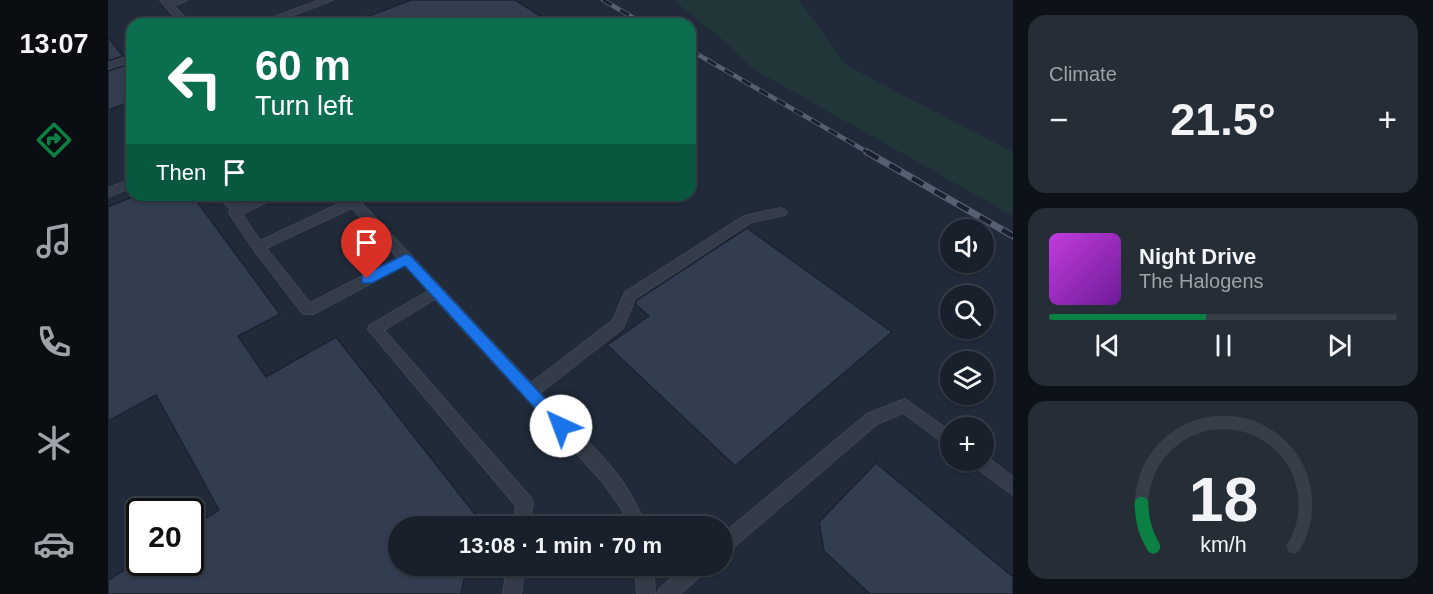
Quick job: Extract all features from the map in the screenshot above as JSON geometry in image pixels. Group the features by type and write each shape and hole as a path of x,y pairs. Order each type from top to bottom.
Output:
{"lane":[{"path":"166,2 183,0"},
{"path":"277,18 329,0"},
{"path":"166,2 181,18"},
{"path":"108,66 126,60"},
{"path":"108,193 126,186"},
{"path":"229,201 239,209"},
{"path":"257,201 235,213 258,247 308,310 406,259"},
{"path":"258,247 346,201"},
{"path":"352,201 607,475 627,503 633,516"},
{"path":"530,392 618,324 630,296 748,219 781,212"},
{"path":"436,292 375,329 525,504 523,516"},
{"path":"733,536 872,418 905,406 940,433"},
{"path":"992,471 1013,487"},
{"path":"512,594 515,576"},
{"path":"645,576 646,594"},
{"path":"666,594 687,576"}],"green space":[{"path":"673,0 799,0 847,66 1013,152 1013,216 753,69 728,44"}],"building":[{"path":"411,0 515,0 544,18 364,18"},
{"path":"108,37 123,56 108,61"},
{"path":"126,65 126,103 108,110 108,71"},
{"path":"126,200 196,201 280,314 238,336 266,377 336,337 476,516 388,516 388,576 465,576 461,594 108,594 108,581 126,569 126,576 204,576 204,519 219,510 156,395 108,421 108,207"},
{"path":"747,228 892,332 735,466 607,345 649,316 635,304 637,300"},
{"path":"876,463 1013,577 1013,594 870,594 824,551 819,522"}],"railway":[{"path":"603,0 634,18"},
{"path":"696,53 869,153"},
{"path":"867,152 1013,236"}],"route":[{"path":"367,279 406,259 561,426"}]}
